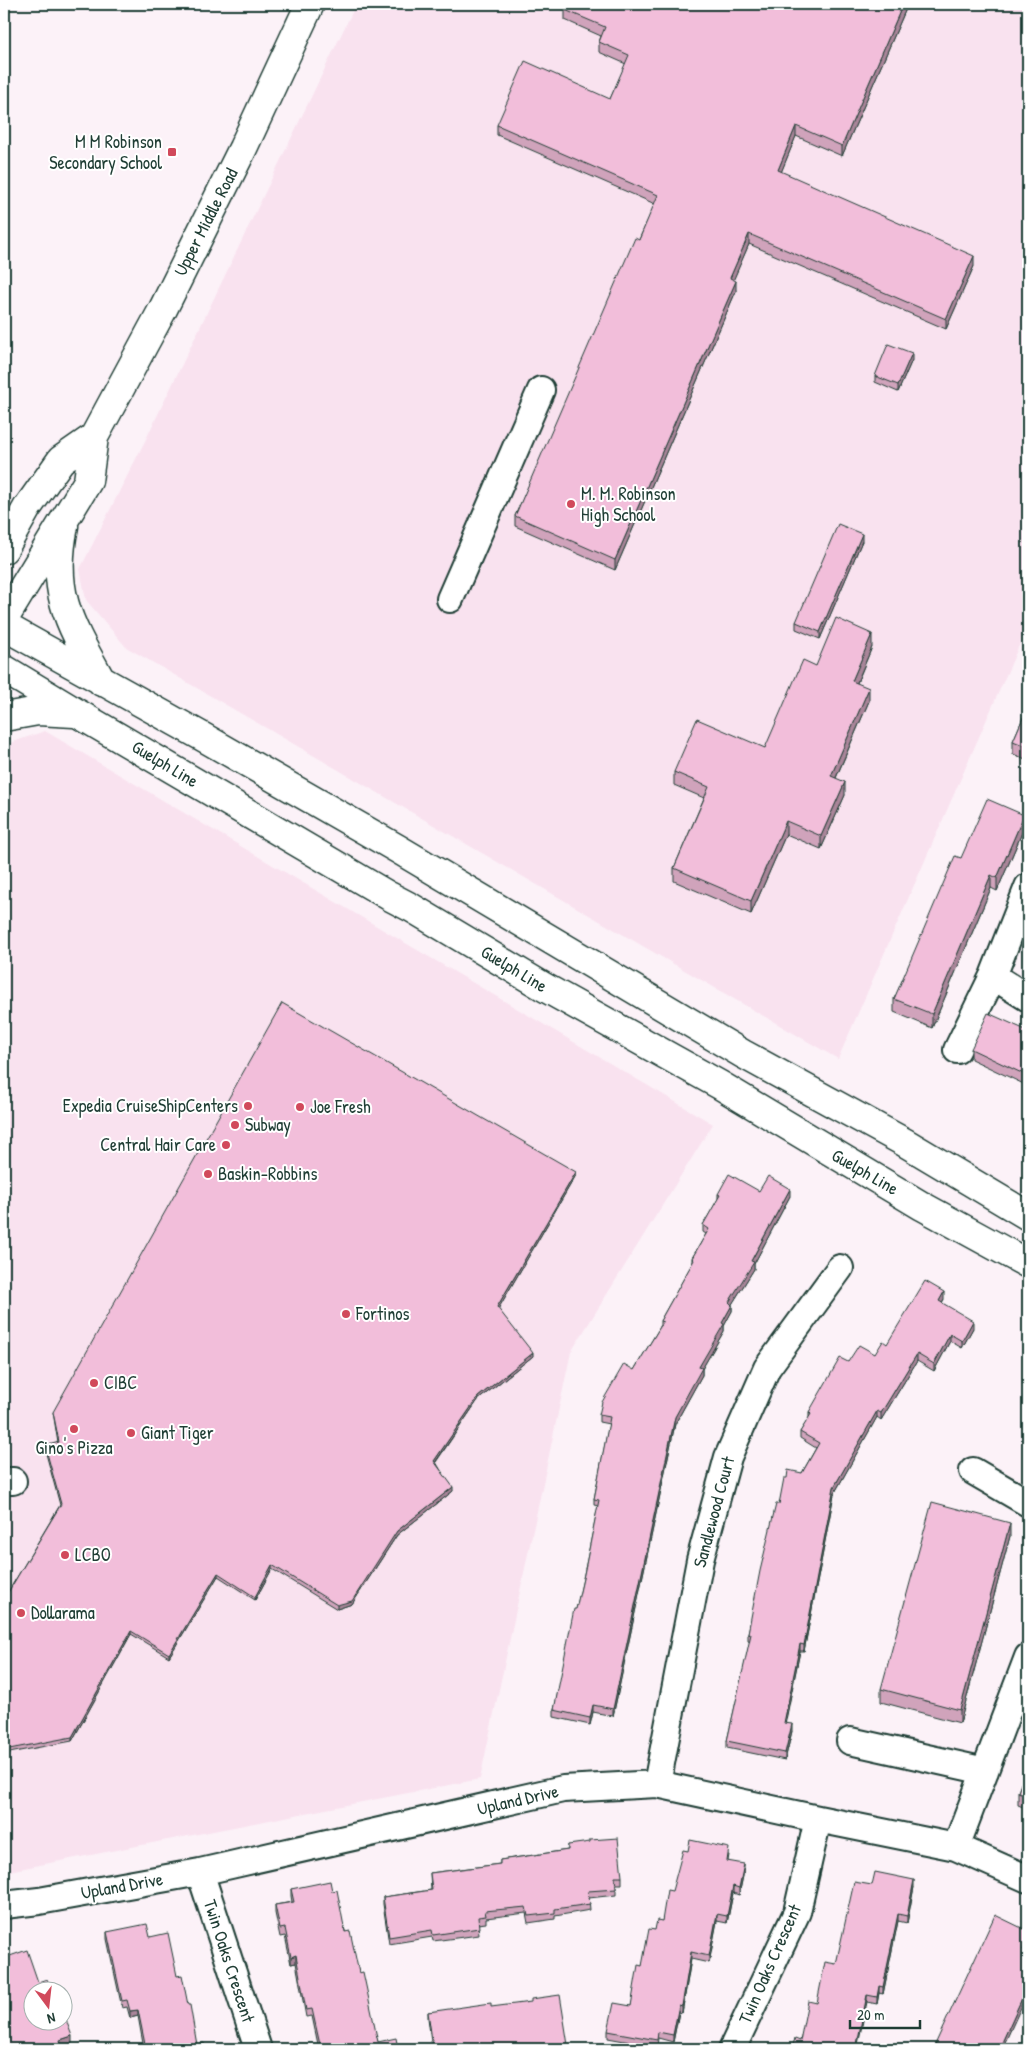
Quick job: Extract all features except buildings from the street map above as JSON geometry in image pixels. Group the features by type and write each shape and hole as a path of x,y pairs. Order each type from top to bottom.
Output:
{"main road":[{"name":"Upper Middle Road","path":"4,618 88,481 94,437 163,309 234,166 310,4"},
{"name":"Upper Middle Road","path":"4,549 27,508 61,460 94,437"},
{"path":"4,527 27,508"},
{"path":"65,519 61,541 60,579 63,602 73,629 102,682"},
{"path":"4,626 204,737 398,849 718,1039 904,1142 1028,1216"},
{"name":"Guelph Line","path":"4,668 77,714 412,908 544,987 720,1085 922,1206 1028,1264"},
{"path":"4,717 38,711 77,714"},
{"path":"781,1122 801,1086"}],"street":[{"path":"450,600 541,390"},
{"path":"957,1050 992,976 1028,886"},
{"path":"992,976 1028,998"},
{"name":"Sandlewood Court","path":"657,1784 700,1560 728,1457 768,1368 840,1268"},
{"path":"974,1471 1028,1502"},
{"path":"956,1847 1028,1657"},
{"path":"850,1741 985,1770"},
{"name":"Upland Drive","path":"4,1905 40,1901 200,1872 563,1789 657,1784 956,1847 1028,1879"},
{"name":"Twin Oaks Crescent","path":"732,2049 797,1912 818,1819"},
{"name":"Twin Oaks Crescent","path":"200,1872 258,2049"}],"shaded area":[{"name":"M. M. Robinson High School","path":"356,4 1028,4 1028,625 838,1059 126,647 86,600 80,569 146,439"},
{"path":"45,731 713,1124 571,1352 480,1779 4,1872 4,745"}],"place":[{"name":"M M Robinson Secondary School","path":"172,152"},
{"name":"M. M. Robinson High School","path":"571,504"},
{"name":"Expedia CruiseShipCenters","path":"248,1106"},
{"name":"Joe Fresh","path":"300,1107"},
{"name":"Subway","path":"235,1125"},
{"name":"Central Hair Care","path":"226,1145"},
{"name":"Baskin-Robbins","path":"208,1174"},
{"name":"Fortinos","path":"346,1314"},
{"name":"CIBC","path":"94,1383"},
{"name":"Gino's Pizza","path":"74,1429"},
{"name":"Giant Tiger","path":"131,1433"},
{"name":"LCBO","path":"65,1555"},
{"name":"Dollarama","path":"21,1613"}]}
